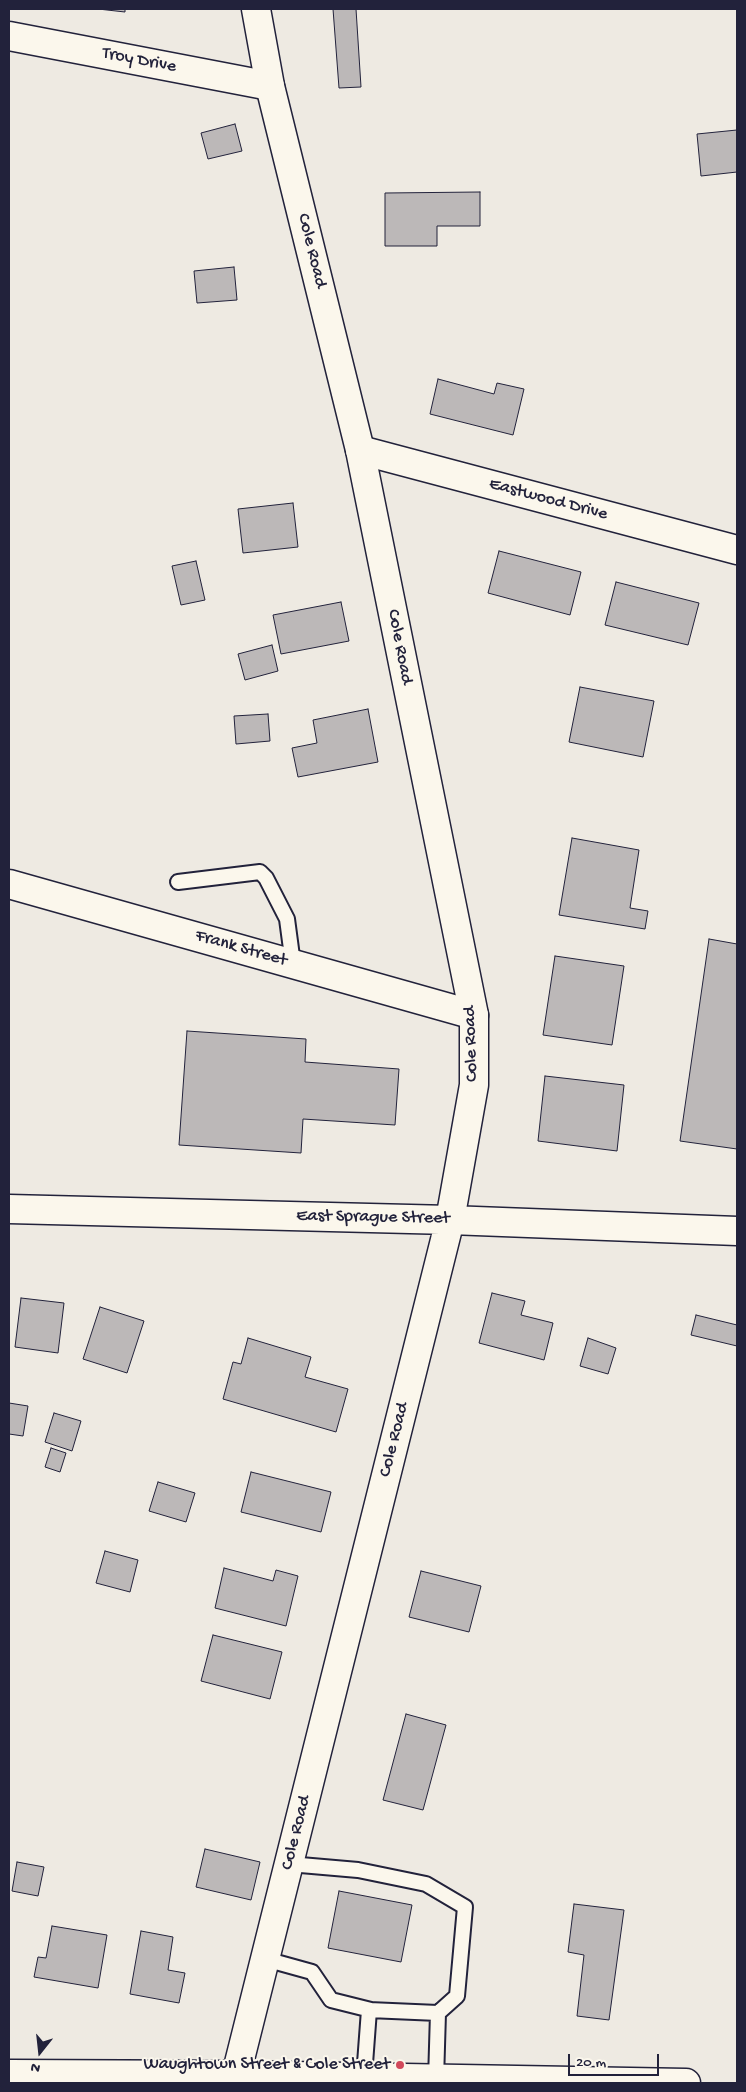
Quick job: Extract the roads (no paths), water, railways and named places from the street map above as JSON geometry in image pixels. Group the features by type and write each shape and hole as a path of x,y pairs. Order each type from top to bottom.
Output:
{"street":[{"name":"Cole Road","path":"236,2079 450,1220 474,1085 474,1015 360,450 270,86 256,9"},
{"name":"Troy Drive","path":"9,36 270,86"},
{"name":"Eastwood Drive","path":"360,450 737,550"},
{"name":"Frank Street","path":"9,884 474,1015"},
{"name":"East Sprague Street","path":"9,1209 450,1220 737,1231"},
{"path":"25,2077 236,2079 364,2077 436,2080 686,2083"}],"lane":[{"path":"178,882 260,872 266,878 287,919 292,964"},
{"path":"265,1959 312,1972 331,2000 371,2010 438,2013 458,1996 465,1907 426,1884 358,1870 289,1864"},
{"path":"364,2077 369,2010 371,2010"},
{"path":"436,2080 438,2013"}],"place":[{"name":"Waughtown Street & Cole Street","path":"400,2065"}]}
